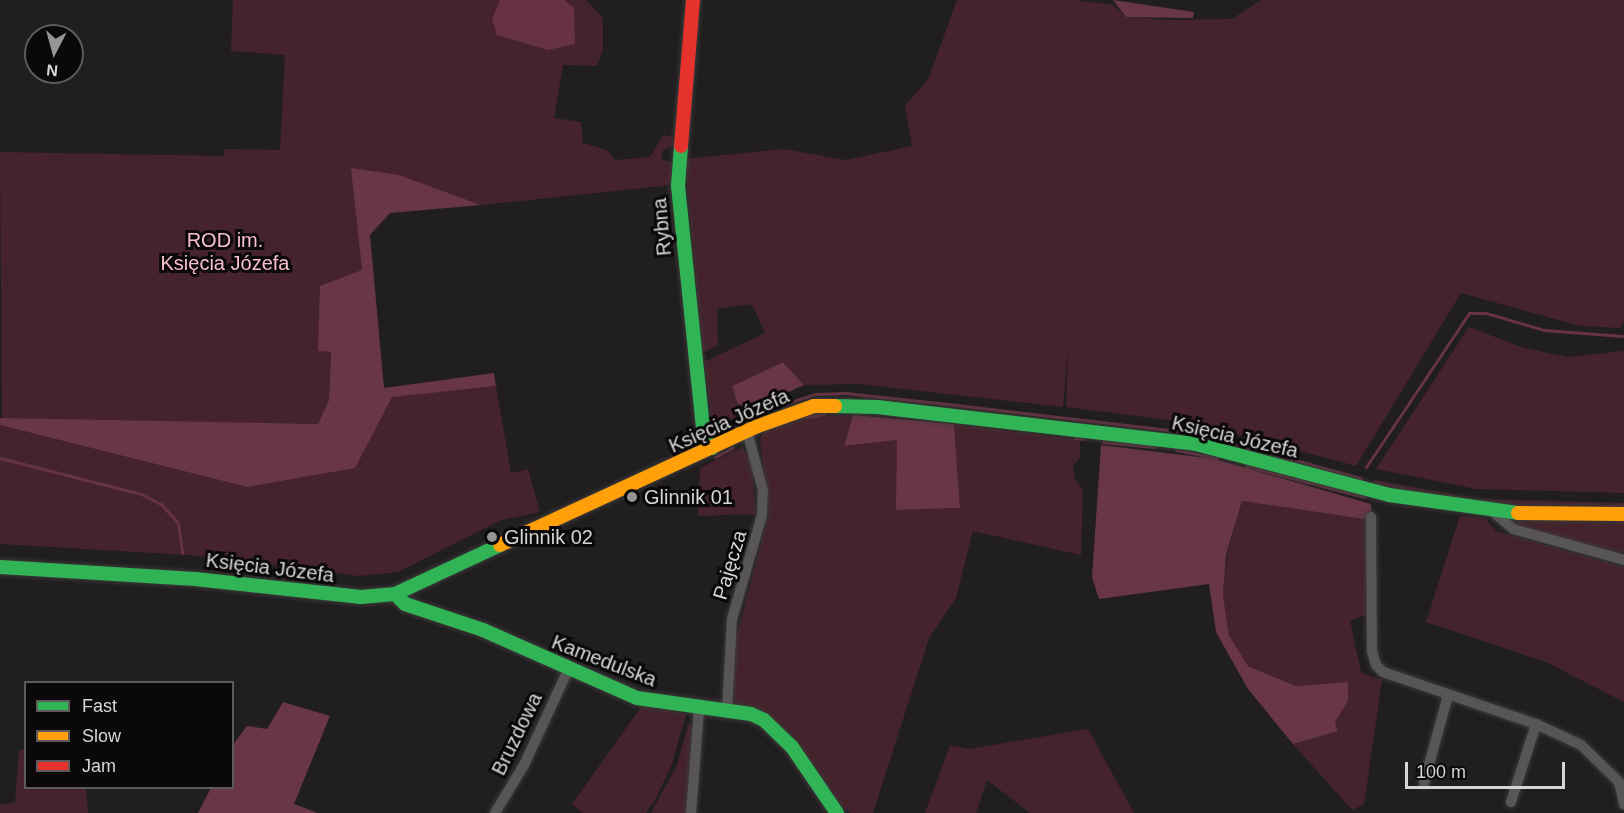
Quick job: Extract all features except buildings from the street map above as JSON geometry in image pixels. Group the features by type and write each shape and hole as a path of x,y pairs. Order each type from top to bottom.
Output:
{"main road":[{"name":"Rybna","path":"693,0 678,186 702,417 712,448"},
{"name":"Księcia Józefa","path":"0,567 195,579 361,597 395,594 747,431 814,406 889,408 1196,444 1389,495 1493,512 1622,515"},
{"name":"Kamedulska","path":"395,594 405,604 483,630 568,670 637,698 699,710 742,713 764,720 777,732 837,813"}],"street":[{"name":"Pajęcza","path":"727,711 732,619 759,538 762,514 763,491 747,431"},
{"name":"Księcia Józefa","path":"1493,512 1513,529 1624,560"},
{"path":"1371,517 1372,651 1376,665 1448,695 1536,724 1581,745 1622,782 1624,804"},
{"name":"Bruzdowa","path":"495,813 524,765 568,670"},
{"path":"1424,783 1448,695"},
{"path":"691,813 699,710"},
{"path":"1511,802 1536,724"}],"green space":[{"name":"ROD im. Księcia Józefa","path":"233,0 586,0 603,18 603,49 597,66 563,65 554,118 581,122 583,143 607,150 615,160 650,157 663,135 674,137 673,146 663,150 661,159 673,163 672,185 481,205 352,168 362,270 318,351 331,352 329,400 318,424 2,419 0,152 224,156 225,149 280,150 285,55 231,51"},
{"path":"957,0 1076,0 1113,5 1126,17 1167,20 1232,19 1261,0 1624,0 1624,321 1620,328 1580,326 1461,293 1356,466 1200,424 1066,407 1068,347 1063,407 859,384 804,385 783,362 732,386 741,414 713,428 704,362 765,333 752,304 717,309 718,345 702,353 685,159 783,149 846,160 912,146 905,105 928,80"},
{"path":"1469,327 1521,347 1567,357 1624,351 1624,493 1476,489 1376,469"},
{"path":"496,386 511,473 528,469 540,512 501,520 398,572 359,576 188,555 0,544 0,425 247,487 385,405 392,396"},
{"path":"853,415 844,446 897,440 897,510 960,508 954,424 1080,440 1080,457 1073,466 1075,479 1083,490 1081,555 973,531 956,598 929,638 873,813 850,813 829,794 788,739 735,705 730,662 769,513 760,439 764,430 800,417"},
{"path":"742,447 751,461 756,514 698,516 700,468"},
{"path":"1375,480 1476,499 1624,503 1624,508 1475,504 1371,484"},
{"path":"1242,501 1371,519 1368,614 1350,621 1361,673 1382,680 1364,804 1352,810 1293,744 1338,731 1335,722 1348,701 1348,682 1296,686 1248,666 1229,635 1223,595 1227,555"},
{"path":"1460,516 1485,518 1496,531 1624,567 1624,702 1548,663 1426,622"},
{"path":"1516,521 1624,522 1624,555 1516,525"},
{"path":"644,703 686,714 672,764 656,798 646,813 583,813 572,804"},
{"path":"688,725 692,725 687,813 651,813 677,765"},
{"path":"1088,729 1134,813 1030,813 987,780 976,813 925,813 950,745 970,749"},
{"path":"19,750 24,750 24,789 86,789 88,813 0,813 0,804 15,803"}],"shaded area":[{"path":"500,0 564,0 574,8 575,44 548,50 497,35 492,19"},
{"path":"1113,0 1194,12 1193,18 1126,17"},
{"path":"351,168 399,175 481,205 390,213 370,235 384,388 494,373 496,386 392,397 355,468 247,487 0,425 0,418 318,424 329,400 331,352 318,351 320,286 362,270"},
{"path":"783,362 804,385 741,414 732,386"},
{"path":"853,415 954,424 960,508 896,510 897,440 844,446"},
{"path":"1101,445 1215,459 1371,504 1372,520 1242,501 1226,555 1223,595 1229,635 1248,666 1296,686 1348,682 1348,701 1335,722 1338,731 1293,744 1248,689 1216,632 1209,584 1099,599 1092,577"},
{"path":"283,702 330,716 294,804 318,813 198,813 210,789 234,789 234,744 247,726 267,729"}],"waterway":[{"path":"1366,467 1469,313 1486,313 1544,330 1623,336"},
{"path":"768,409 815,394 845,393 956,405 1196,433 1361,478"},
{"path":"807,417 824,414"},
{"path":"1075,438 1083,439"},
{"path":"1103,442 1154,447"},
{"path":"715,457 733,448"},
{"path":"1176,450 1217,458"},
{"path":"0,458 141,494 161,504 178,523 182,553"},
{"path":"1246,466 1364,497"}],"traffic: fast":[{"path":"681,146 678,186 703,428 712,448"},
{"path":"835,406 877,407 1196,444 1389,495 1518,513"},
{"path":"0,567 195,579 361,597 395,594 500,545"},
{"path":"395,594 405,604 483,630 637,698 751,714 764,720 792,747 837,813"}],"traffic: slow":[{"path":"500,545 758,426 814,406 835,406"},
{"path":"1518,513 1624,514"}],"traffic: jam":[{"path":"681,146 693,0"}],"place":[{"name":"Glinnik 01","path":"632,497"},
{"name":"Glinnik 02","path":"492,537"}]}
